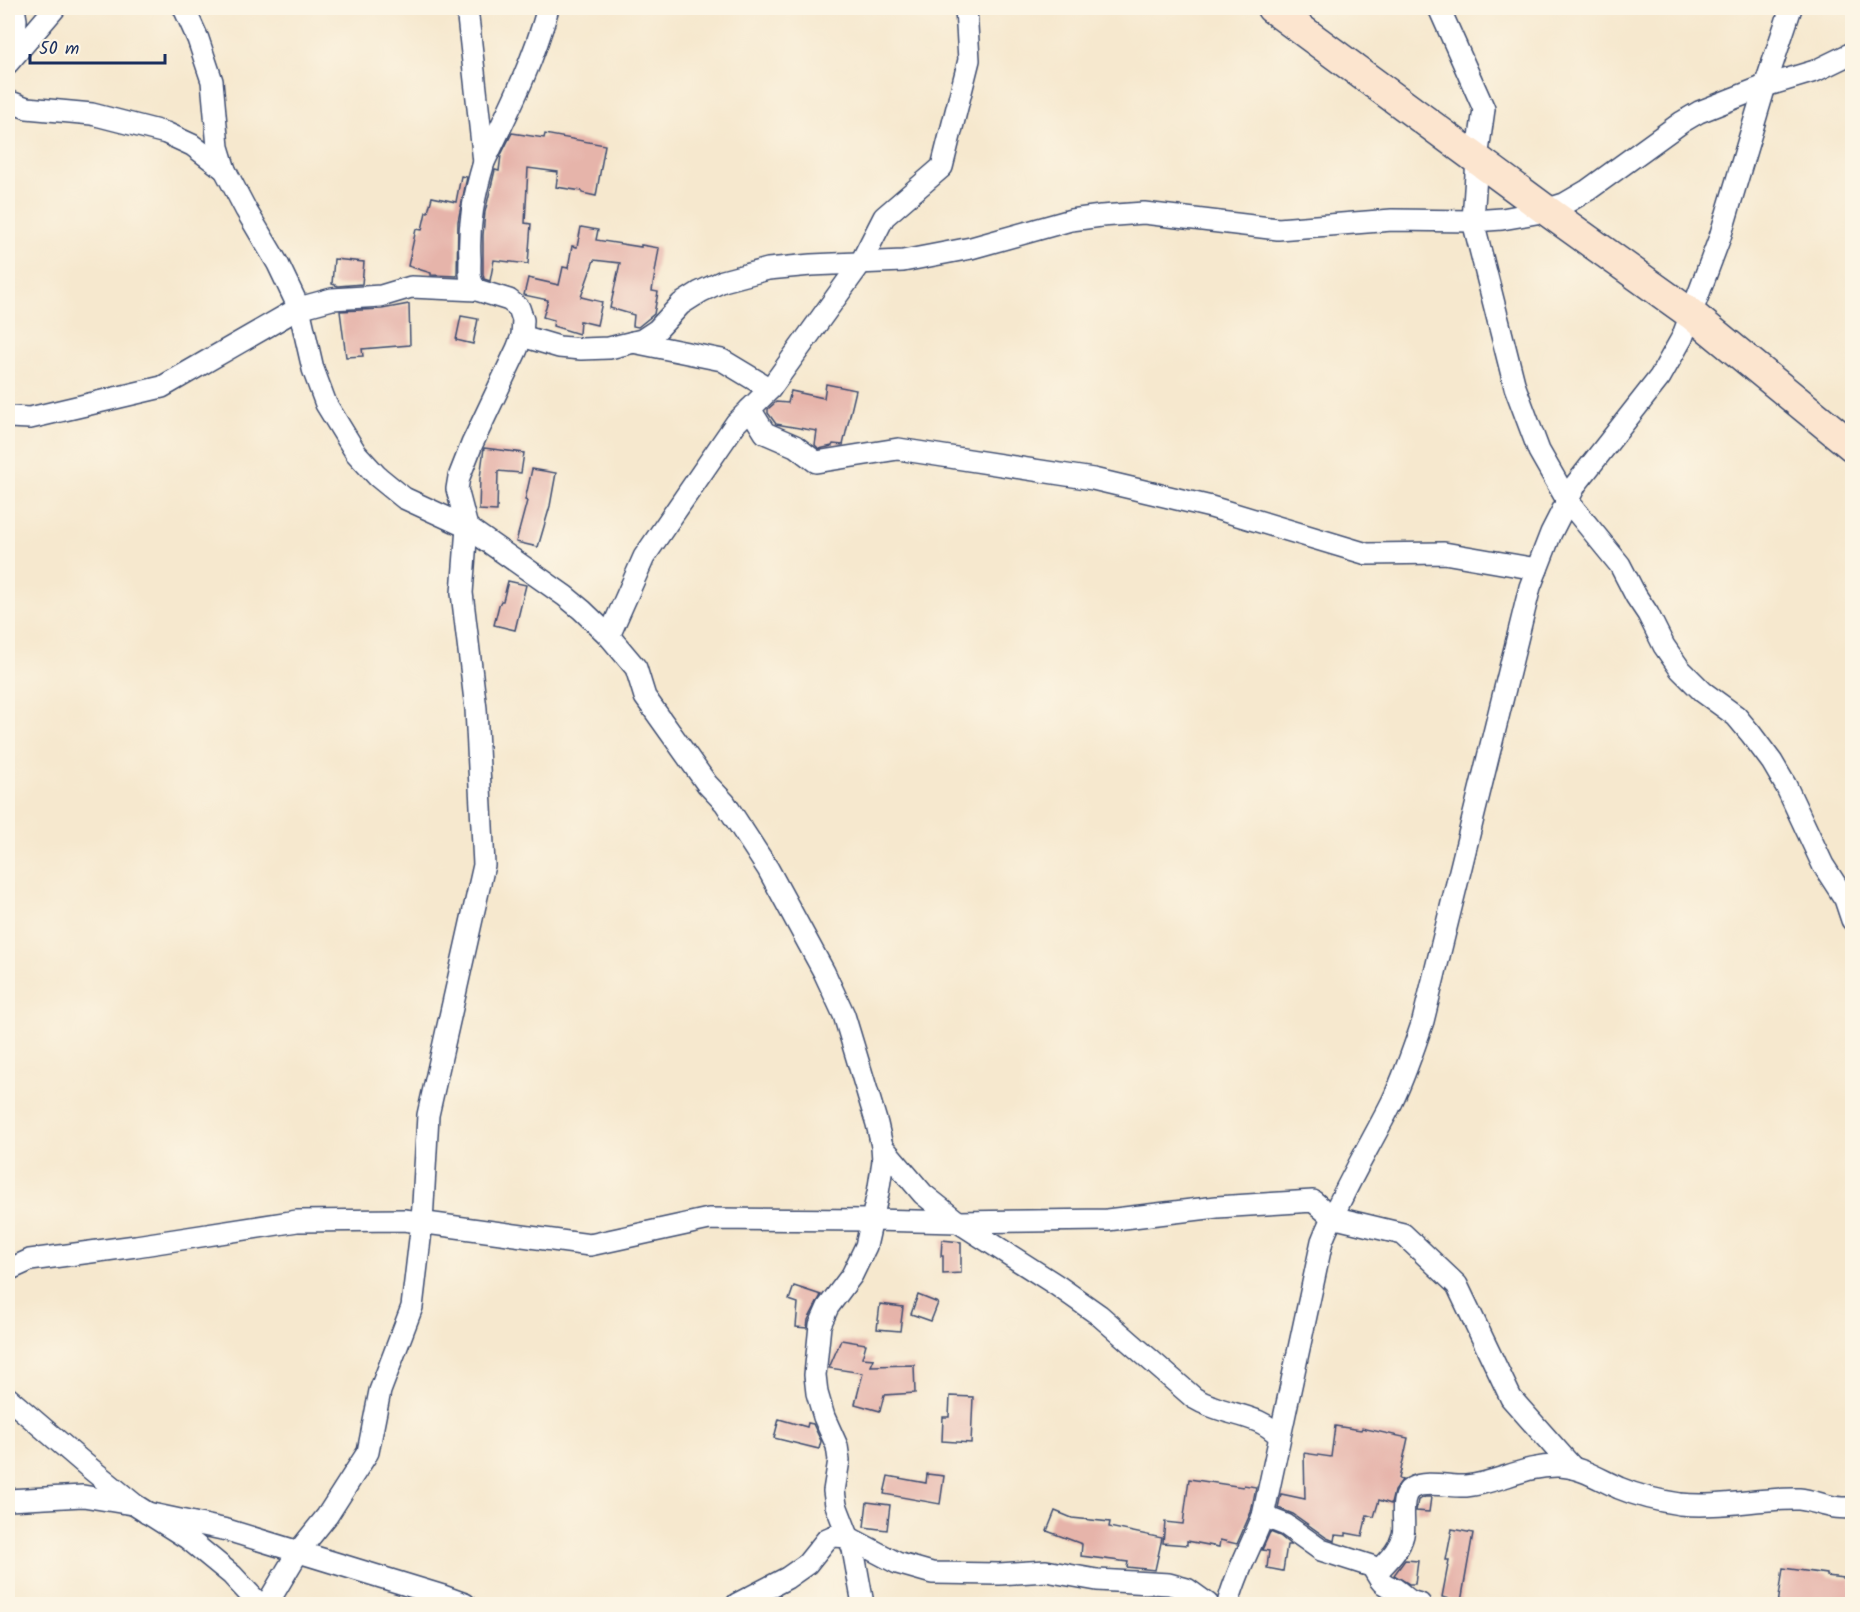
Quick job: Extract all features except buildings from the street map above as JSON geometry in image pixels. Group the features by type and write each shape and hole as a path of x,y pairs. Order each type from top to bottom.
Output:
{"main road":[{"path":"1272,8 1691,314 1852,446"}],"street":[{"path":"10,60 16,20 15,8"},
{"path":"10,60 55,8"},
{"path":"184,8 198,39 212,81 218,147 225,170 278,264 299,308 313,369 326,404 356,453 377,476 404,498 467,527 565,596 609,636 636,668 645,697 706,784 725,803 768,869 824,972 849,1026 882,1146 883,1161 866,1246 852,1275 828,1307 820,1325 815,1375 824,1417 837,1446 839,1460 834,1491 836,1505 853,1549 863,1605"},
{"path":"467,8 484,162"},
{"path":"477,290 470,280 469,223 484,162 525,76 549,8"},
{"path":"609,636 644,557 736,423 770,389 860,264 884,217 942,167 969,60 966,8"},
{"path":"1438,8 1484,109 1476,159 1473,220 1515,387 1539,451 1568,500 1620,565 1664,645 1680,669 1703,692 1736,716 1772,762 1786,786 1823,865 1845,899 1852,920"},
{"path":"1228,1605 1232,1589 1254,1542 1263,1516 1322,1241 1410,1062 1423,1020 1461,873 1525,605 1551,533 1568,500 1586,471 1660,376 1678,346 1720,237 1791,8"},
{"path":"522,336 559,347 581,350 609,348 642,339 657,330 681,304 723,281 768,269 903,261 971,248 1071,220 1101,216 1144,213 1278,229 1392,220 1502,219 1546,210 1564,204 1587,190 1690,117 1765,86 1815,71 1852,52"},
{"path":"8,101 27,108 92,114 166,133 192,145 225,170"},
{"path":"8,417 30,417 162,387 299,308 332,299 381,296 411,287 477,290 509,300 519,308 523,320 522,336 472,444 459,477 457,489 467,527 462,594 476,709 484,865 428,1115 422,1222 412,1307 380,1391 368,1452 327,1516 298,1552 267,1605"},
{"path":"633,342 722,360 770,389"},
{"path":"750,409 765,433 795,446 816,462 898,448 1094,479 1211,507 1367,554 1444,554 1538,569"},
{"path":"882,1146 923,1194 958,1222 1099,1315 1194,1398 1210,1406 1263,1422 1279,1436"},
{"path":"8,1270 30,1260 297,1221 404,1220 590,1245 709,1219 958,1222 1107,1220 1217,1207 1313,1201 1332,1217 1403,1234 1457,1285 1511,1398 1573,1468"},
{"path":"8,1398 86,1466 141,1509 188,1539 232,1575 258,1605"},
{"path":"1377,1572 1400,1544 1403,1534 1404,1499 1406,1492 1411,1488 1432,1485 1466,1486 1489,1482 1526,1469 1573,1468 1643,1496 1677,1503 1703,1506 1801,1499 1834,1507 1852,1508"},
{"path":"8,1500 49,1496 83,1496 141,1509 227,1530 443,1596 465,1605"},
{"path":"1263,1516 1286,1525 1321,1550 1371,1566 1384,1584 1393,1588 1405,1599 1420,1605"},
{"path":"736,1605 787,1578 807,1564 827,1539 834,1536 848,1537 897,1563 932,1573 999,1574 1046,1570 1097,1580 1168,1584 1187,1589 1208,1605"}]}
